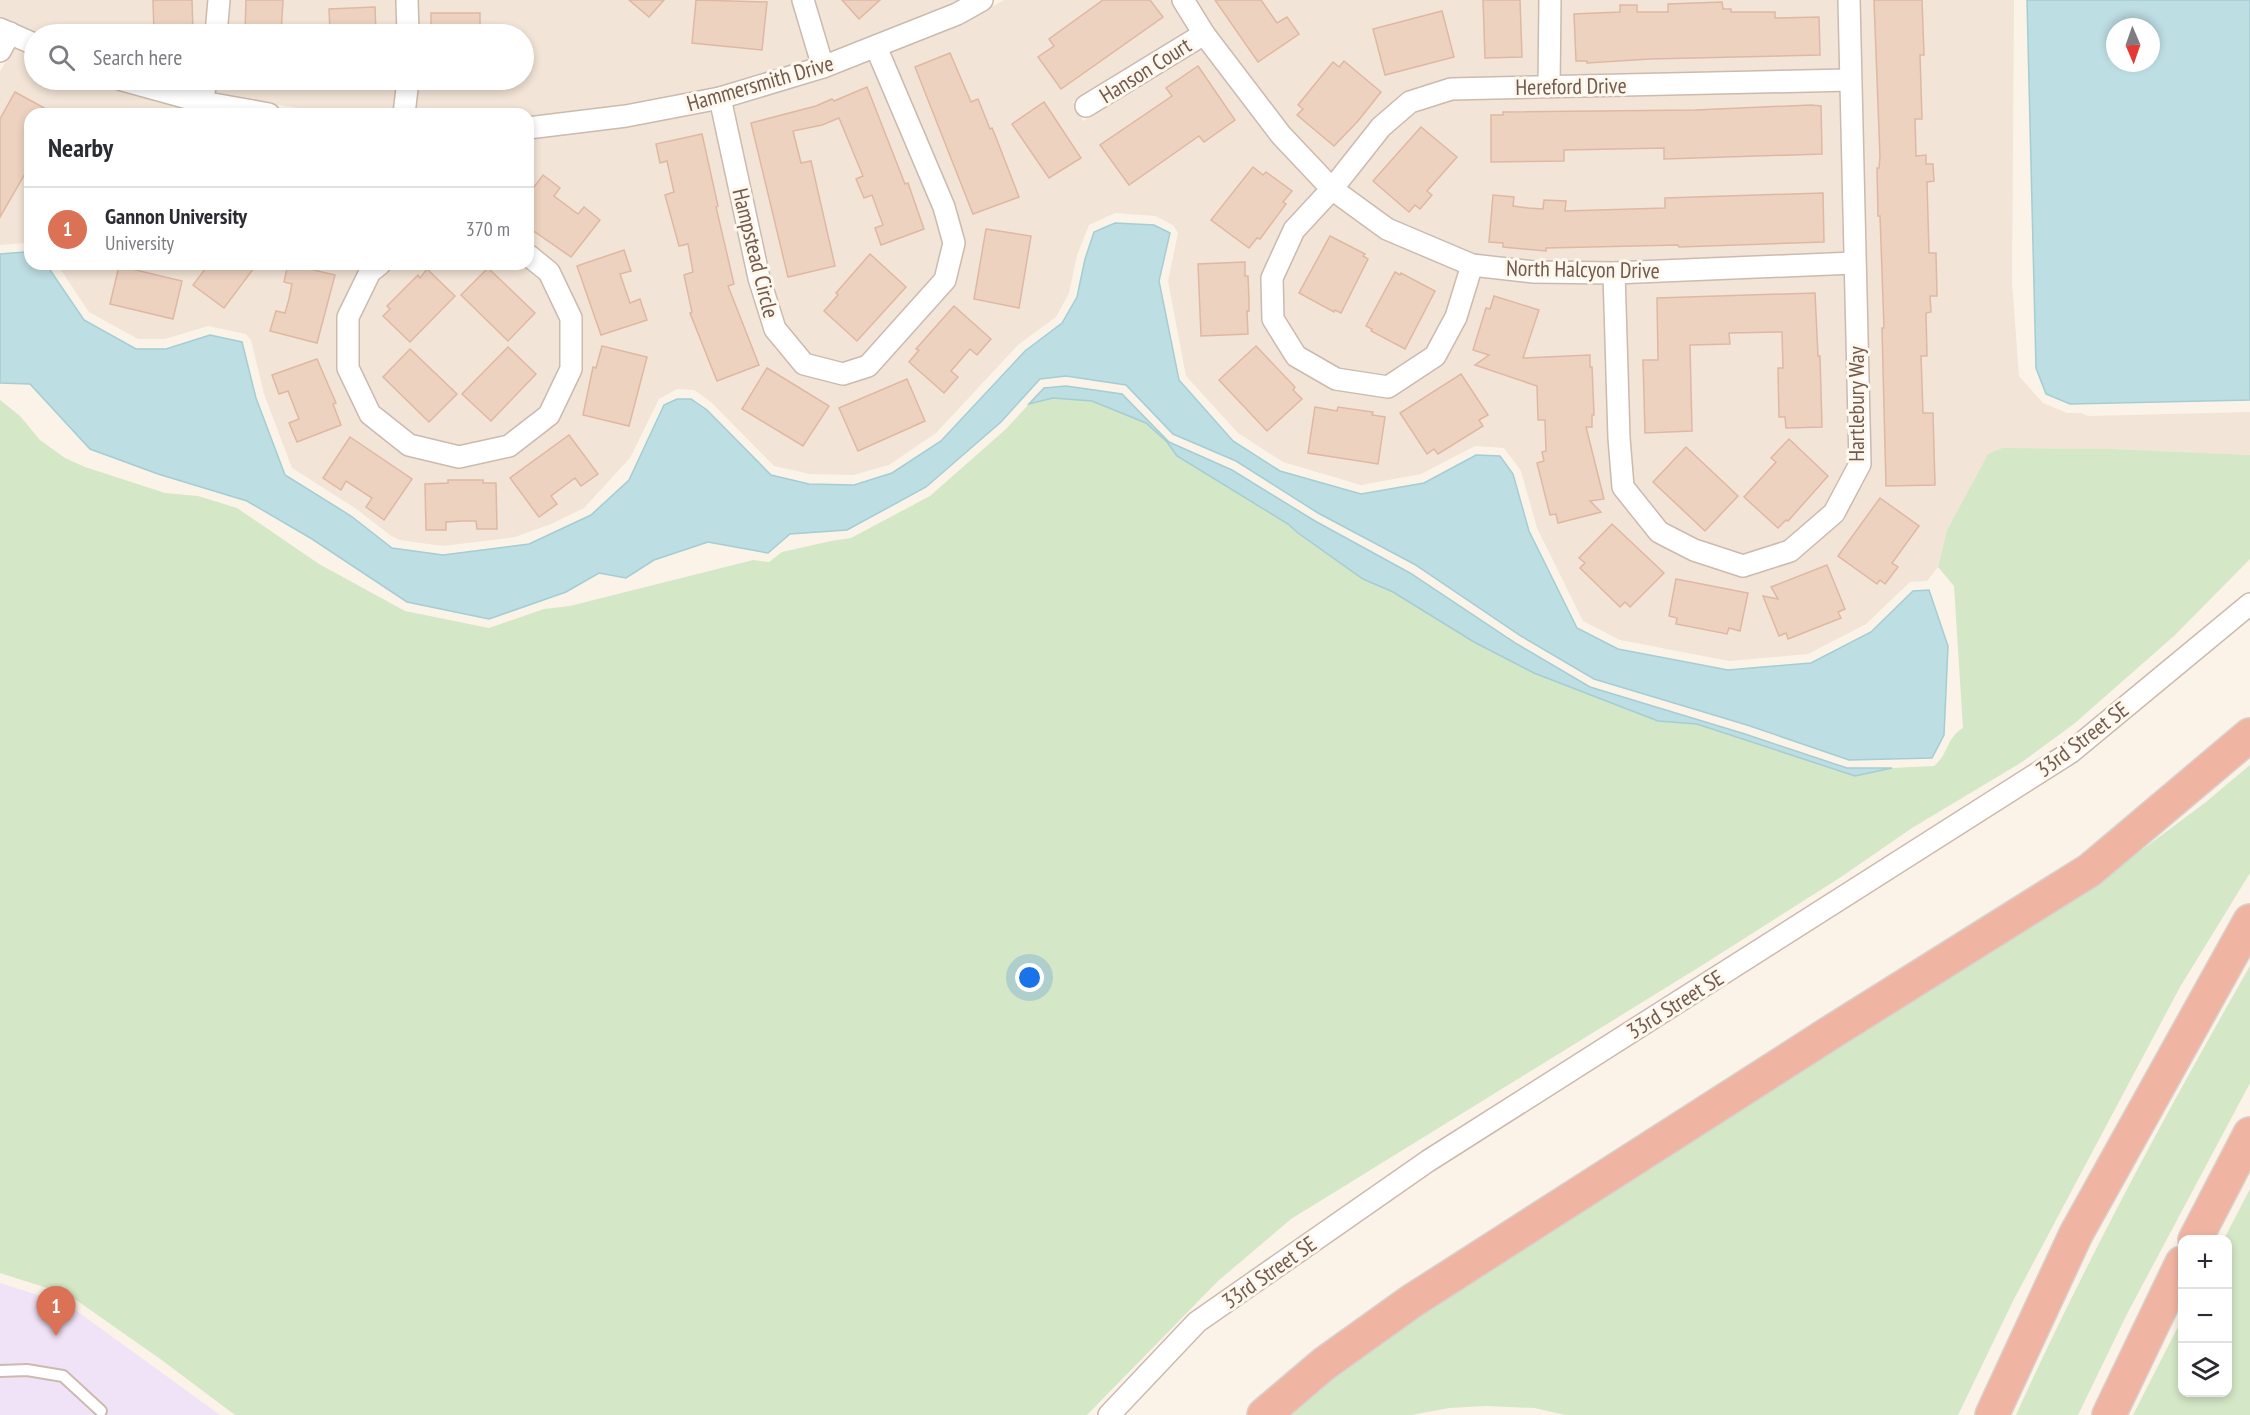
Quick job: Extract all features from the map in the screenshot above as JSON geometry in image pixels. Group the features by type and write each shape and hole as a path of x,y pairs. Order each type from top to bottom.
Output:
{"highway":[{"path":"1264,1415 1324,1364 1413,1300 1830,1033 2090,870 2250,735"},
{"path":"1992,1415 2076,1234 2250,921"},
{"path":"2197,1235 2250,1134"},
{"path":"2109,1415 2178,1271"}],"street":[{"path":"217,24 219,0"},
{"path":"407,0 408,24"},
{"path":"804,0 823,67"},
{"name":"Hammersmith Drive","path":"534,127 626,116 720,98 823,67 957,14 982,0"},
{"path":"1183,0 1204,34 1281,135 1332,189"},
{"path":"1549,86 1550,0"},
{"name":"Hartlebury Way","path":"1614,273 1618,438 1623,487 1659,532 1694,550 1743,566 1790,551 1834,513 1860,464 1849,0"},
{"name":"Hanson Court","path":"1086,106 1204,34"},
{"path":"3,38 24,42"},
{"name":"Hampstead Circle","path":"720,98 759,279 776,329 804,364 843,374 868,366 945,280 954,243 944,207 876,47"},
{"name":"Hereford Drive","path":"1472,265 1456,317 1435,356 1388,387 1336,379 1296,356 1273,318 1272,278 1294,230 1332,189 1381,127 1410,102 1451,89 1850,80"},
{"path":"150,90 200,108 204,90"},
{"path":"405,108 407,90"},
{"name":"North Halcyon Drive","path":"1332,189 1387,229 1472,265 1534,272 1614,273 1854,262"},
{"path":"372,270 348,317 348,368 370,414 409,446 459,457 509,446 549,415 571,369 571,318 549,272 534,260"},
{"name":"33rd Street SE","path":"1109,1415 1197,1322 1428,1161 2071,752 2250,604"}],"lane":[{"path":"0,1371 27,1370 63,1376 101,1411"}],"shaded area":[{"path":"0,0 209,0 207,24 24,24 24,27 0,17"},
{"path":"229,0 398,0 398,24 227,24"},
{"path":"417,0 794,0 810,59 718,87 624,105 534,116 534,108 415,108 417,90 534,90 534,24 418,24"},
{"path":"814,0 960,0 829,53"},
{"path":"1004,0 1171,0 1190,30 1073,102 1083,121 1202,48 1318,189 1286,225 1262,278 1292,366 1334,390 1393,396 1439,366 1443,362 1479,277 1534,283 1604,284 1616,495 1655,542 1691,560 1740,577 1792,562 1840,522 1868,470 1858,0 2014,0 2012,282 2019,376 2043,403 2067,413 2081,413 2088,416 2250,412 2250,455 2113,449 2002,448 1988,454 1947,530 1938,567 1927,581 1910,582 1866,624 1808,654 1729,661 1620,640 1583,621 1537,528 1521,471 1504,448 1475,446 1421,474 1361,485 1283,462 1238,433 1186,376 1168,281 1178,233 1173,225 1155,216 1115,213 1089,225 1077,255 1069,293 1056,317 1019,344 936,433 889,465 853,475 810,474 774,466 711,402 694,390 677,389 659,399 630,458 584,508 551,524 515,537 443,546 399,540 355,508 292,468 264,394 251,340 246,334 208,326 165,339 138,339 89,312 61,270 361,270 339,312 364,423 407,456 461,468 511,457 554,424 580,374 558,267 534,247 534,138 627,127 713,110 797,371 845,385 875,374 952,288 963,246 890,53 961,24"},
{"path":"1195,0 1540,0 1540,75 1451,78 1407,91 1373,120 1332,173 1288,127 1212,28"},
{"path":"1560,0 1839,0 1840,69 1559,75"},
{"path":"14,47 24,51 24,90 121,90 185,108 24,108 24,243 0,245 0,72"},
{"path":"871,60 935,211 944,243 936,275 863,357 842,363 809,354 784,323 769,275 732,106 818,81"},
{"path":"215,90 397,90 395,108 296,108 214,93"},
{"path":"1841,91 1843,252 1613,262 1534,261 1474,254 1391,219 1347,187 1387,135 1414,112 1453,100"},
{"path":"1334,203 1384,239 1459,272 1447,312 1428,348 1386,375 1339,368 1303,347 1283,315 1281,280 1302,237"},
{"path":"389,270 530,270 542,280 562,321 561,366 541,407 505,436 459,446 413,435 377,406 357,365 358,320 378,279"},
{"path":"1844,274 1850,461 1826,506 1785,541 1743,555 1698,539 1665,523 1633,483 1628,437 1624,283"},
{"path":"0,1283 67,1304 220,1415 0,1415"}],"green space":[{"path":"1053,398 1092,401 1147,423 1167,442 1177,456 1288,524 1363,579 1393,592 1474,642 1534,673 1658,721 1697,724 1855,776 1892,768 1934,766 1953,736 1963,728 1954,586 1938,567 1947,530 1988,454 2002,448 2113,449 2250,455 2250,559 2175,635 2075,723 2022,762 1912,828 1841,877 1701,966 1291,1219 1218,1281 1087,1415 235,1415 69,1295 0,1273 0,400 20,416 40,440 65,458 85,467 165,493 198,496 237,508 319,564 405,611 489,628 544,609 570,606 753,560 769,562 782,552 851,538 930,496 1006,429 1029,404"},
{"path":"2250,765 2250,873 2180,987 2013,1301 1958,1415 1565,1415 1535,1408 1486,1406 1449,1408 1411,1415 1278,1415 1364,1345 2123,864 2206,802"},
{"path":"2250,966 2250,1083 2127,1314 2078,1415 2016,1415 2070,1301 2128,1188"},
{"path":"2250,1189 2250,1415 2133,1415 2178,1327 2178,1397 2232,1397 2232,1235 2226,1235"}],"water":[{"path":"2027,0 2250,0 2250,400 2070,404 2046,394 2036,368"},
{"path":"1115,223 1154,225 1170,233 1159,281 1179,380 1233,441 1280,471 1361,494 1424,483 1476,455 1500,456 1513,474 1529,531 1577,628 1618,649 1728,670 1811,663 1871,632 1913,591 1929,590 1948,646 1944,735 1932,758 1849,760 1747,725 1594,679 1521,636 1414,564 1318,513 1236,461 1173,434 1126,385 1066,376 1040,379 1001,422 926,487 847,530 790,534 768,553 708,542 654,560 626,578 599,573 566,592 489,619 407,602 312,539 247,501 158,474 90,449 30,384 0,383 0,254 24,252 24,270 50,270 84,320 136,349 166,349 210,335 242,342 256,398 285,475 351,516 392,548 443,555 529,544 591,515 629,480 664,405 677,399 691,399 707,410 771,475 809,484 854,485 892,473 941,441 1025,351 1062,323 1077,297 1085,259 1094,232"},
{"path":"1066,386 1122,394 1169,442 1232,470 1315,521 1410,573 1517,644 1590,687 1847,768 1892,768 1855,776 1697,724 1658,721 1534,673 1474,642 1393,592 1363,579 1288,524 1177,456 1167,442 1146,423 1092,401 1053,398 1029,404 1044,388"}],"building":[{"path":"153,0 192,0 193,24 154,24"},
{"path":"246,0 283,0 282,24 245,24"},
{"path":"629,0 664,0 649,17"},
{"path":"696,0 767,2 762,50 692,43"},
{"path":"842,0 880,0 859,19"},
{"path":"1103,0 1150,0 1163,17 1061,89 1038,57 1054,46 1049,39"},
{"path":"1215,0 1261,0 1277,23 1287,17 1299,34 1258,62"},
{"path":"1483,0 1520,0 1522,57 1485,58"},
{"path":"1874,0 1922,0 1924,55 1920,55 1922,119 1915,119 1916,156 1926,155 1926,164 1933,164 1934,181 1927,182 1929,253 1936,253 1937,296 1930,296 1931,312 1926,313 1927,356 1921,356 1923,413 1933,413 1935,485 1886,486 1882,328 1884,328 1877,168 1879,168 1880,157"},
{"path":"1722,2 1723,9 1731,9 1731,12 1775,12 1775,18 1819,17 1820,55 1650,59 1587,63 1587,61 1576,61 1574,14 1620,12 1620,5 1637,5 1637,12 1668,12 1668,4"},
{"path":"375,7 376,24 330,24 329,9"},
{"path":"1442,11 1454,57 1385,75 1373,29"},
{"path":"431,13 480,13 480,24 431,24"},
{"path":"950,53 971,102 978,99 990,129 992,128 1019,197 973,214 915,67"},
{"path":"1344,61 1381,92 1334,146 1297,115 1303,109 1298,105 1333,62 1339,67"},
{"path":"1198,66 1235,120 1204,142 1199,136 1129,185 1100,145 1172,96 1166,88"},
{"path":"867,87 905,184 908,183 924,229 881,245 875,228 883,225 872,195 864,198 856,179 863,176 839,118 822,125 793,131 801,163 811,161 835,266 788,277 751,123 816,106 832,99 834,101"},
{"path":"15,92 44,108 24,108 24,175 0,217 0,119"},
{"path":"1044,102 1081,158 1049,178 1012,124"},
{"path":"1821,106 1822,154 1664,159 1664,148 1564,150 1564,161 1491,162 1491,115 1503,115 1503,112 1695,110"},
{"path":"1421,127 1457,157 1427,191 1432,195 1420,209 1415,205 1409,212 1373,181"},
{"path":"702,134 734,284 728,286 759,365 717,381 690,313 692,312 684,275 693,272 688,244 679,246 665,195 674,192 667,161 660,163 656,144"},
{"path":"1253,167 1263,175 1266,172 1292,191 1283,202 1286,204 1260,239 1257,238 1249,248 1211,220"},
{"path":"543,175 560,188 554,196 578,214 584,207 600,220 571,257 534,231 534,187"},
{"path":"1823,193 1824,242 1679,247 1678,245 1546,248 1546,251 1503,247 1503,243 1489,242 1493,195 1514,197 1513,206 1528,208 1543,209 1544,200 1566,201 1565,211 1665,208 1665,198"},
{"path":"986,229 1031,236 1019,308 974,299"},
{"path":"1330,236 1365,254 1363,256 1368,259 1341,313 1335,310 1334,312 1299,293"},
{"path":"624,250 631,271 620,274 630,303 640,299 647,320 601,335 577,266"},
{"path":"870,254 906,287 857,341 824,311 838,295 836,293"},
{"path":"1245,262 1245,276 1248,276 1248,334 1201,336 1198,264"},
{"path":"118,270 136,270 182,281 173,319 110,304"},
{"path":"204,270 252,270 224,308 193,285"},
{"path":"287,270 314,270 335,275 317,343 270,331 276,311 285,313 289,299 292,284 284,282"},
{"path":"428,270 455,296 410,342 383,316 390,309 387,306 418,275 420,278"},
{"path":"486,270 490,270 535,313 508,341 461,295"},
{"path":"1395,272 1435,291 1405,349 1366,326"},
{"path":"1815,293 1822,427 1786,428 1785,417 1779,417 1778,368 1783,368 1782,332 1729,333 1730,344 1690,345 1692,431 1645,433 1643,360 1658,360 1657,298"},
{"path":"1494,296 1539,310 1523,358 1590,355 1594,415 1592,415 1592,427 1586,427 1604,499 1590,501 1601,512 1558,523 1556,514 1550,515 1537,463 1544,461 1542,452 1546,451 1545,420 1538,420 1537,386 1475,365 1489,355 1473,350 1486,308 1490,309"},
{"path":"954,306 991,339 977,355 970,349 951,371 958,377 944,393 909,362 919,350 916,349"},
{"path":"602,346 647,357 629,426 583,415 593,367 596,368"},
{"path":"1256,346 1295,387 1293,390 1302,399 1267,431 1219,380"},
{"path":"508,347 536,374 491,421 462,394"},
{"path":"410,349 457,394 429,422 383,377"},
{"path":"317,359 336,403 333,404 341,425 297,442 289,423 299,419 288,391 279,394 272,375"},
{"path":"767,368 829,406 803,446 742,409"},
{"path":"1461,374 1488,415 1479,420 1483,426 1438,454 1434,449 1427,454 1400,413"},
{"path":"907,379 925,421 858,451 839,408"},
{"path":"1315,407 1337,411 1338,407 1373,412 1372,415 1385,417 1378,464 1308,453"},
{"path":"569,435 598,474 581,486 575,478 551,496 557,504 539,517 510,478"},
{"path":"350,437 412,479 384,520 366,507 372,498 346,481 341,490 323,478"},
{"path":"1789,439 1828,476 1788,521 1786,520 1778,528 1744,497 1776,462 1771,458"},
{"path":"1686,447 1738,496 1705,531 1653,482"},
{"path":"448,480 483,480 483,483 496,483 497,529 477,529 476,521 462,521 446,522 446,530 426,530 425,484 448,483"},
{"path":"1880,498 1919,526 1892,563 1898,567 1885,584 1880,580 1877,584 1838,556"},
{"path":"1612,524 1664,573 1630,607 1625,602 1620,607 1580,568 1585,563 1579,558"},
{"path":"1827,565 1845,609 1838,612 1841,618 1788,639 1786,633 1779,636 1763,596 1778,599 1771,587"},
{"path":"1676,579 1748,593 1740,631 1729,628 1727,634 1676,624 1677,618 1669,616"}],"place":[{"name":"Gannon University","path":"56,1336"}]}
